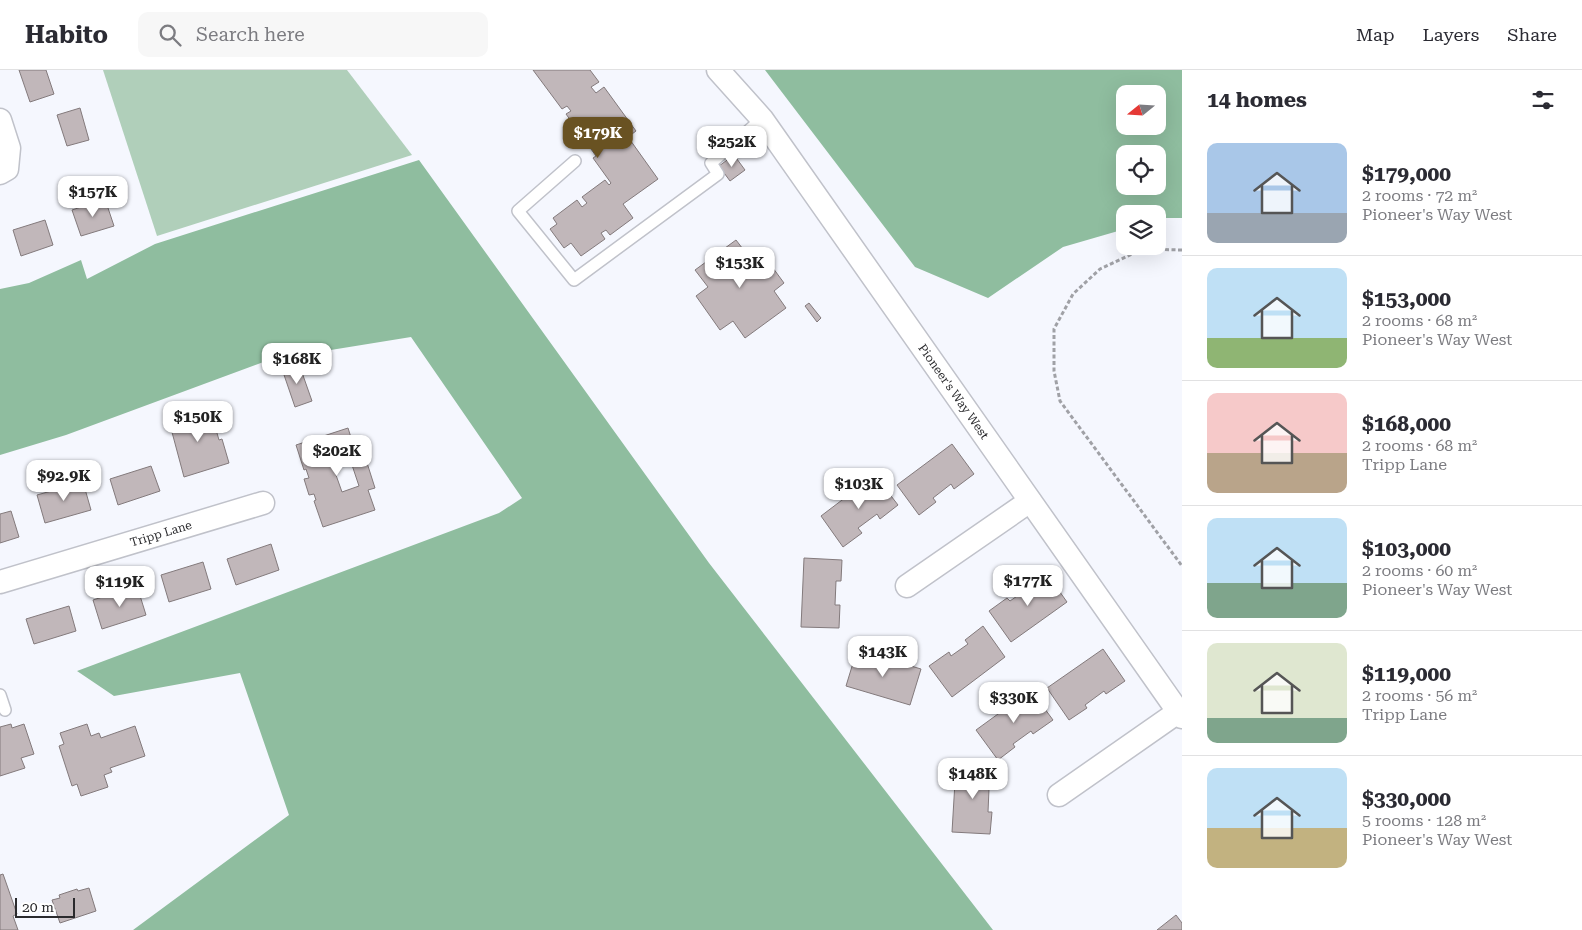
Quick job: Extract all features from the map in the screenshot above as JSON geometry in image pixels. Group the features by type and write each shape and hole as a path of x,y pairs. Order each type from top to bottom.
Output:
{"street":[{"name":"Pioneer's Way West","path":"718,70 762,119 1180,714"},
{"path":"0,120 9,148 7,169 0,173"},
{"path":"907,586 1030,501"},
{"name":"Tripp Lane","path":"0,582 263,503"},
{"path":"1059,795 1180,714"}],"lane":[{"path":"575,162 518,211 574,280 718,174 711,163 762,119"},
{"path":"0,695 5,710"}],"path":[{"path":"1182,250 1143,249 1100,269 1073,294 1054,329 1054,371 1060,401 1182,566"}],"green space":[{"path":"103,70 347,70 412,155 157,236"},
{"path":"765,70 1182,70 1182,218 1166,218 1166,205 1116,205 1116,232 1063,247 988,298 915,267"},
{"path":"419,160 709,563 993,930 133,930 289,815 240,673 114,696 77,671 499,513 522,498 411,337 269,360 66,435 0,455 0,289 29,283 81,260 87,279 155,244"}],"building":[{"path":"19,70 46,70 54,94 30,102"},
{"path":"533,70 590,70 599,82 591,87 596,93 604,87 636,131 628,137 658,179 623,204 633,218 610,235 606,230 601,233 605,239 581,256 571,243 564,248 550,229 557,224 553,218 577,200 582,207 587,203 582,197 605,180 609,185 611,183 593,158 596,156 566,114 571,111 567,106 562,109"},
{"path":"80,108 89,140 67,146 57,115"},
{"path":"734,155 745,170 730,181 719,166"},
{"path":"105,199 114,226 81,236 72,210"},
{"path":"45,220 53,245 21,256 13,230"},
{"path":"736,240 749,257 759,249 784,283 774,291 786,308 745,338 733,321 720,330 696,296 708,287 695,270"},
{"path":"809,303 821,318 817,322 805,306"},
{"path":"299,364 312,401 295,407 282,369"},
{"path":"210,409 219,440 222,439 229,463 184,477 169,421"},
{"path":"348,428 354,447 361,444 375,488 368,490 375,510 323,527 314,501 316,500 314,494 309,495 304,479 309,478 306,469 304,470 296,445","holes":["349,456 359,486 342,492 331,461"]},
{"path":"952,444 974,474 954,489 951,484 933,498 936,502 919,515 897,485"},
{"path":"151,466 160,491 118,505 110,479"},
{"path":"875,475 898,505 880,519 877,514 858,528 862,533 843,547 821,516"},
{"path":"83,482 91,510 45,523 37,495"},
{"path":"11,511 19,537 0,543 0,514"},
{"path":"271,544 279,570 236,585 227,559"},
{"path":"804,558 842,560 841,581 836,581 835,605 840,605 839,628 801,627"},
{"path":"203,562 211,589 169,602 161,575"},
{"path":"1045,571 1067,602 1011,642 989,611 1007,598 1010,601 1030,587 1027,583"},
{"path":"137,586 146,615 102,629 93,600"},
{"path":"69,606 76,631 34,644 26,619"},
{"path":"983,626 1005,657 952,697 929,666 949,652 951,656 968,644 965,640"},
{"path":"1103,649 1125,681 1106,694 1104,691 1085,705 1087,708 1069,720 1047,688"},
{"path":"857,650 878,656 877,661 900,667 901,663 921,669 910,705 846,686"},
{"path":"1031,690 1053,720 1033,734 1031,731 1013,744 1015,747 998,760 976,730"},
{"path":"11,724 12,728 24,724 34,754 21,758 25,768 0,776 0,727"},
{"path":"87,724 91,736 99,733 101,738 135,726 145,756 110,768 112,772 104,775 108,787 81,796 77,784 72,786 59,746 64,744 60,733"},
{"path":"956,765 994,767 993,789 989,789 988,812 992,812 990,834 952,832"},
{"path":"3,874 17,914 13,916 18,930 0,930 0,875"},
{"path":"89,888 96,911 60,923 52,900 60,898 59,895 77,889 78,891"},
{"path":"1176,915 1182,923 1182,930 1157,930"}]}
